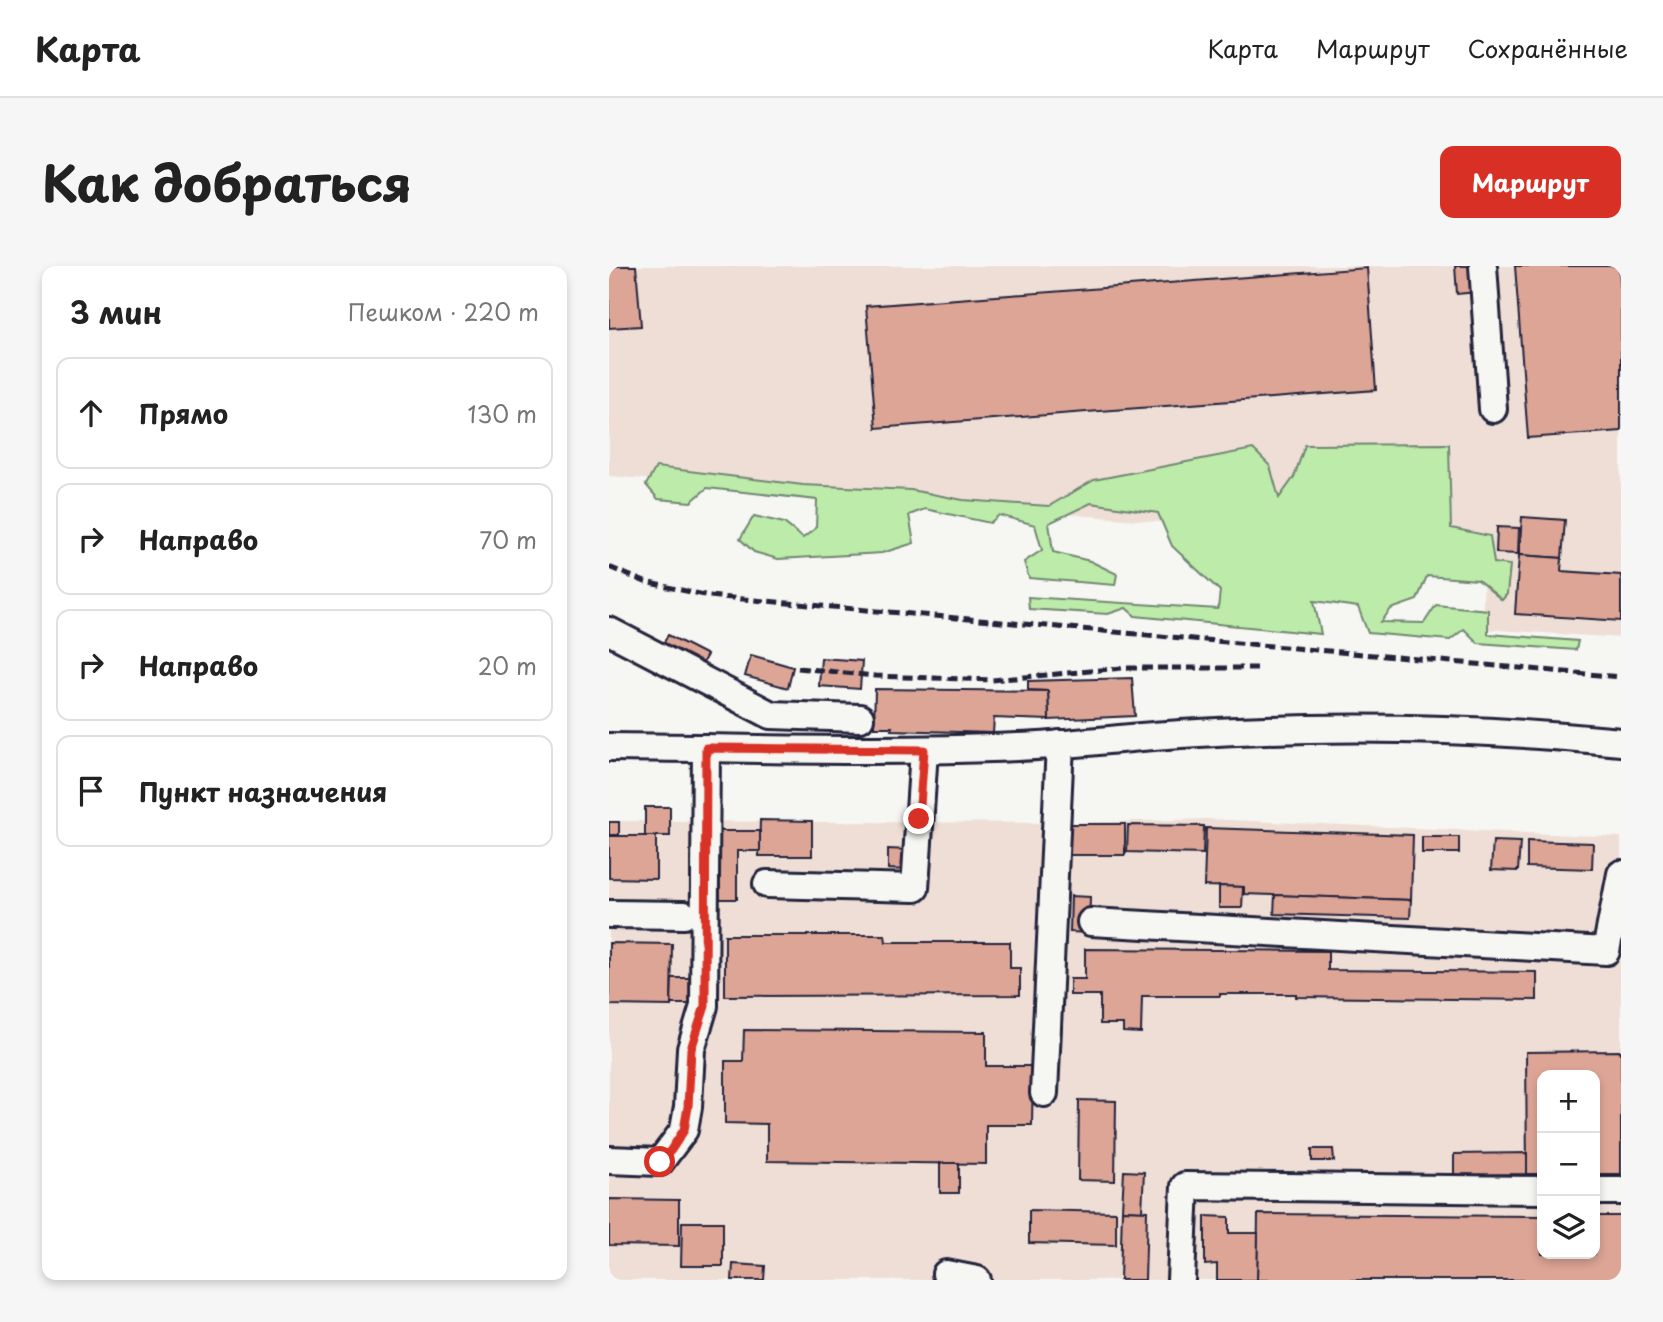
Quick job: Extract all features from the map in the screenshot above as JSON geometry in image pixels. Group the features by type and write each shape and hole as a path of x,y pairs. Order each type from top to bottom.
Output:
{"street":[{"path":"1483,266 1493,409"},
{"path":"609,631 771,715 860,718"},
{"path":"609,747 924,750 1060,744 1180,734 1373,728 1573,737 1621,742"},
{"path":"1044,1093 1060,744"},
{"path":"609,1160 660,1162 684,1130 691,1049 705,1006 706,748"},
{"path":"767,884 915,888 924,750"},
{"path":"1091,922 1613,958 1621,874"},
{"path":"609,914 684,915"},
{"path":"1181,1280 1185,1186 1537,1190"},
{"path":"1600,1191 1621,1191"},
{"path":"946,1274 977,1280"}],"shaded area":[{"path":"609,266 1621,266 1621,638 1482,629 1485,549 609,476"},
{"path":"1207,819 1621,837 1621,1280 609,1280 609,821 1073,823"}],"green space":[{"path":"1449,444 1451,528 1490,536 1494,563 1510,565 1507,594 1502,600 1478,580 1427,576 1417,600 1391,609 1381,622 1424,623 1436,605 1488,610 1488,634 1578,641 1576,650 1478,643 1464,629 1450,640 1368,633 1358,607 1314,601 1321,634 1135,616 1126,608 1108,614 1029,609 1028,597 1218,609 1220,591 1172,546 1158,513 1091,503 1049,523 1053,552 1090,561 1117,574 1115,585 1029,578 1024,562 1042,550 1035,525 999,515 990,523 925,509 909,515 914,543 882,553 778,559 754,552 740,539 754,516 784,523 803,538 816,528 817,500 707,488 691,502 658,499 646,485 656,467 803,485 911,490 963,500 1049,506 1094,480 1253,449 1270,466 1279,498 1294,477 1305,445"}],"building":[{"path":"609,266 636,266 641,326 609,328"},
{"path":"1455,266 1475,266 1477,292 1457,294"},
{"path":"1515,266 1619,266 1621,431 1528,438"},
{"path":"1367,268 1376,390 876,428 866,306"},
{"path":"1522,517 1565,520 1562,558 1519,555"},
{"path":"1497,527 1519,528 1518,554 1496,553"},
{"path":"1519,555 1562,558 1561,571 1621,575 1621,621 1515,614"},
{"path":"668,635 707,655 689,686 651,665"},
{"path":"751,655 793,667 788,688 745,676"},
{"path":"821,658 862,661 860,689 819,686"},
{"path":"1132,678 1135,716 1049,720 1048,691 1028,690 1028,681"},
{"path":"875,689 1048,691 1049,720 994,718 993,733 891,730 892,727 874,727"},
{"path":"645,807 670,807 670,836 645,836"},
{"path":"760,820 812,821 812,856 759,856"},
{"path":"609,822 619,822 619,835 609,835"},
{"path":"1069,824 1125,824 1125,855 1069,855"},
{"path":"1128,825 1204,826 1203,854 1127,852"},
{"path":"1206,828 1413,835 1411,900 1244,894 1244,887 1204,886"},
{"path":"720,831 760,831 760,851 737,851 737,899 720,899"},
{"path":"609,836 656,836 656,879 609,878"},
{"path":"1422,837 1459,837 1459,853 1422,853"},
{"path":"1493,841 1520,842 1518,871 1491,870"},
{"path":"1527,841 1593,843 1592,869 1527,867"},
{"path":"888,849 908,850 907,870 888,869"},
{"path":"1219,886 1243,887 1242,908 1219,908"},
{"path":"1275,895 1411,900 1410,918 1274,914"},
{"path":"1071,896 1090,897 1089,933 1070,932"},
{"path":"725,935 885,935 886,942 1010,942 1010,968 1020,968 1020,995 725,996"},
{"path":"609,943 672,944 671,1006 609,1005"},
{"path":"1085,949 1328,951 1328,970 1537,972 1537,1000 1296,997 1296,994 1142,996 1141,1033 1123,1032 1123,1024 1100,1024 1100,995 1070,995 1070,979 1085,979"},
{"path":"672,978 693,978 692,1004 671,1004"},
{"path":"744,1030 986,1032 986,1066 1033,1066 1032,1125 986,1125 986,1164 767,1161 767,1124 725,1123 725,1061 743,1061"},
{"path":"1621,1051 1621,1174 1600,1174 1600,1070 1537,1070 1537,1174 1527,1174 1526,1052"},
{"path":"1079,1100 1116,1101 1115,1181 1078,1180"},
{"path":"1312,1149 1333,1149 1334,1161 1312,1161"},
{"path":"1527,1153 1527,1174 1454,1175 1454,1154"},
{"path":"940,1163 959,1163 959,1193 940,1193"},
{"path":"1124,1171 1144,1172 1142,1211 1122,1210"},
{"path":"609,1199 679,1200 679,1246 609,1245"},
{"path":"1029,1210 1116,1212 1116,1245 1029,1243"},
{"path":"1122,1210 1147,1211 1145,1280 1120,1280"},
{"path":"1258,1214 1537,1216 1537,1259 1600,1259 1600,1216 1621,1216 1621,1280 1257,1280"},
{"path":"1205,1216 1229,1217 1229,1233 1258,1233 1257,1280 1217,1280 1217,1264 1205,1265"},
{"path":"682,1222 723,1222 723,1266 681,1266"},
{"path":"733,1264 765,1266 764,1280 732,1280"}],"railway":[{"path":"609,567 645,582 709,596 1621,677"},
{"path":"798,668 875,676 992,680 1122,668 1260,668"}],"route":[{"path":"660,1162 684,1130 691,1049 705,1006 706,748 924,750 919,819"}]}
